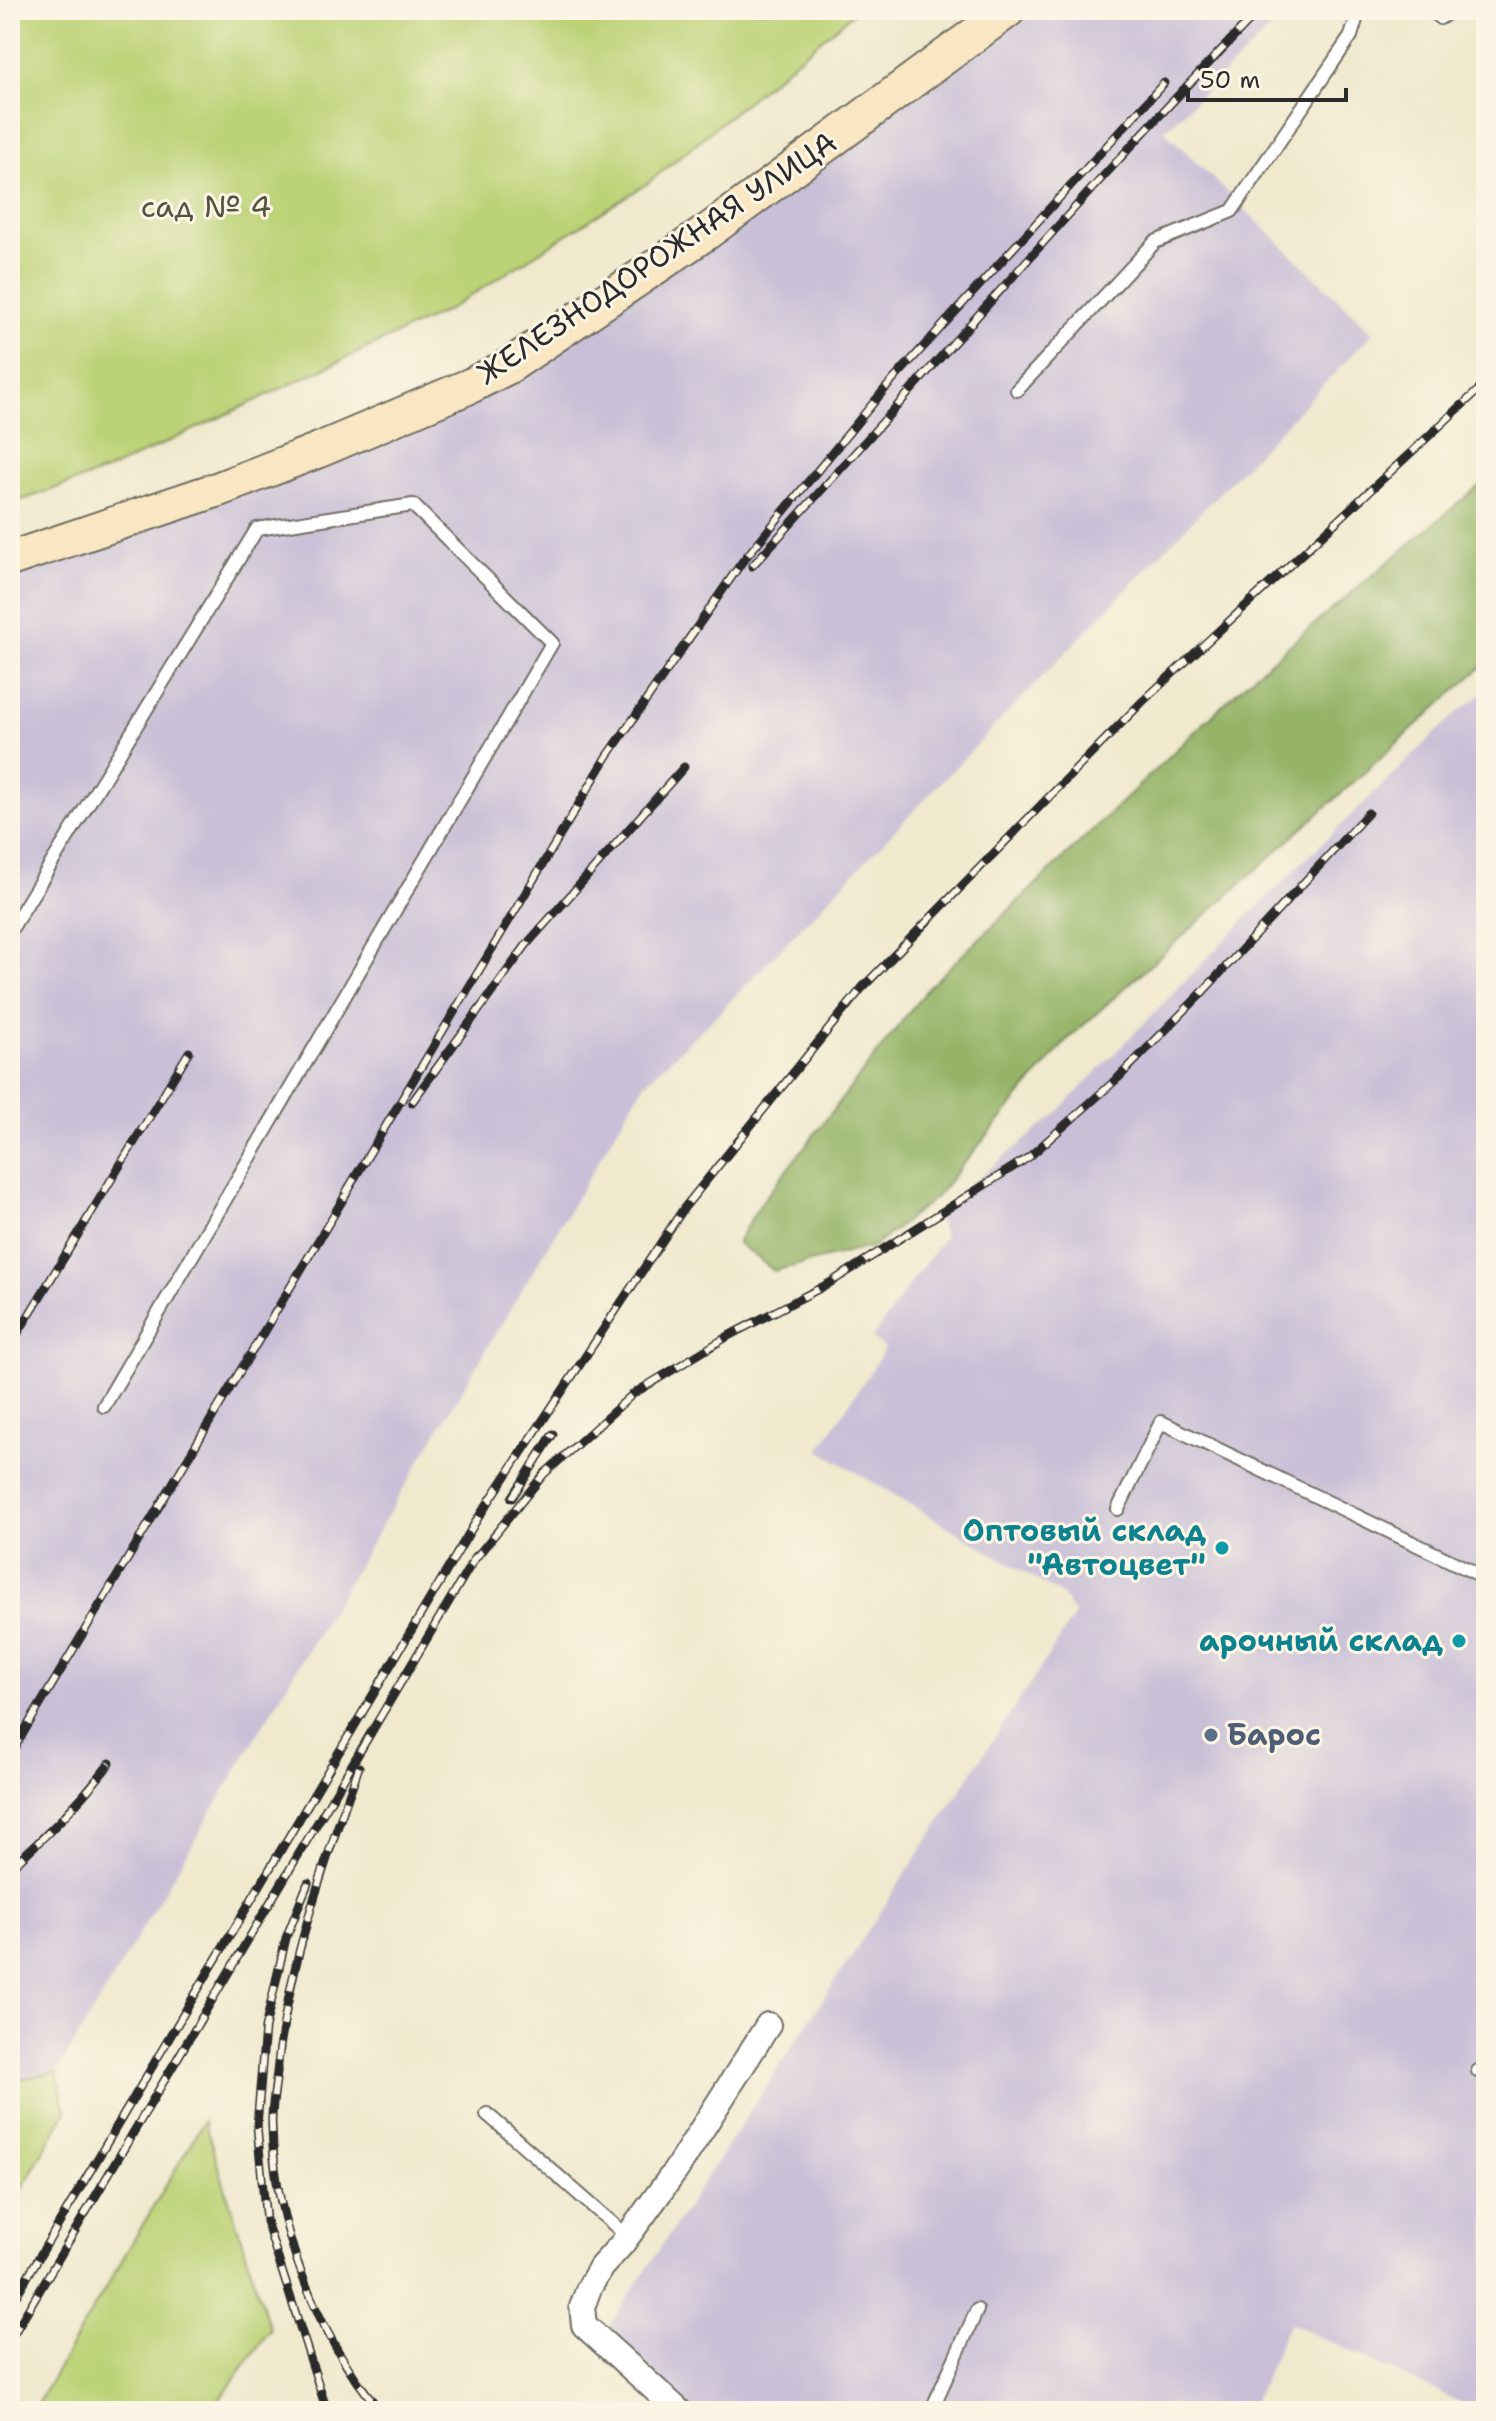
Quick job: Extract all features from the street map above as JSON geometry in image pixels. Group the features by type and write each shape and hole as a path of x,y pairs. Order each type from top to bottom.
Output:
{"street":[{"name":"ЖЕЛЕЗНОДОРОЖНАЯ УЛИЦА","path":"10,559 219,489 319,450 472,385 509,366 707,232 1008,10"},
{"path":"679,2411 584,2325 582,2307 601,2267 676,2170 768,2025"}],"lane":[{"path":"1017,390 1155,242 1232,211 1351,36 1359,10"},
{"path":"1433,10 1440,18 1452,10"},
{"path":"10,931 257,529 413,505 552,643 104,1406"},
{"path":"1118,1509 1161,1422 1486,1578"},
{"path":"487,2114 627,2236"},
{"path":"931,2411 977,2310"}],"shaded area":[{"path":"1007,10 1290,10 1164,131 1373,333 721,1011 644,1084 57,2072 10,2081 10,572 544,342"},
{"path":"1486,690 1486,2411 1479,2411 1289,2323 1250,2411 696,2411 606,2331 1075,1615 1062,1595 819,1450 885,1349 872,1338 944,1237 937,1212 1053,1117 1257,907 1450,719"}],"green space":[{"name":"сад № 4","path":"10,10 857,10 648,183 448,310 106,471 10,504"},
{"path":"1486,480 1486,663 1067,1040 935,1198 874,1246 774,1271 737,1242 761,1203 928,988 1254,675"},
{"path":"57,2072 66,2112 10,2209 10,2081"},
{"path":"204,2121 270,2330 211,2411 33,2411"}],"railway":[{"path":"752,566 1130,147 1260,10"},
{"path":"345,1194 607,757 742,562 884,390 1164,83"},
{"path":"10,2306 478,1518 684,1208 862,988 1142,702 1486,383"},
{"path":"412,1102 527,944 684,767"},
{"path":"470,1565 544,1474 633,1394 730,1335 828,1284 1029,1157 1118,1078 1198,997 1368,813"},
{"path":"10,1346 189,1052"},
{"path":"10,1755 351,1186"},
{"path":"512,1498 553,1434"},
{"path":"10,2340 476,1556"},
{"path":"10,1868 63,1818 110,1763"},
{"path":"359,1767 320,1879 298,1955 282,2033 272,2126 281,2202 303,2278 337,2349 381,2411"},
{"path":"308,1883 286,1938 265,2028 257,2126 266,2221 327,2411"}],"place":[{"name":"Оптовый склад \"Автоцвет\"","path":"1222,1548"},
{"name":"арочный склад","path":"1459,1641"},
{"name":"Барос","path":"1211,1735"}]}
